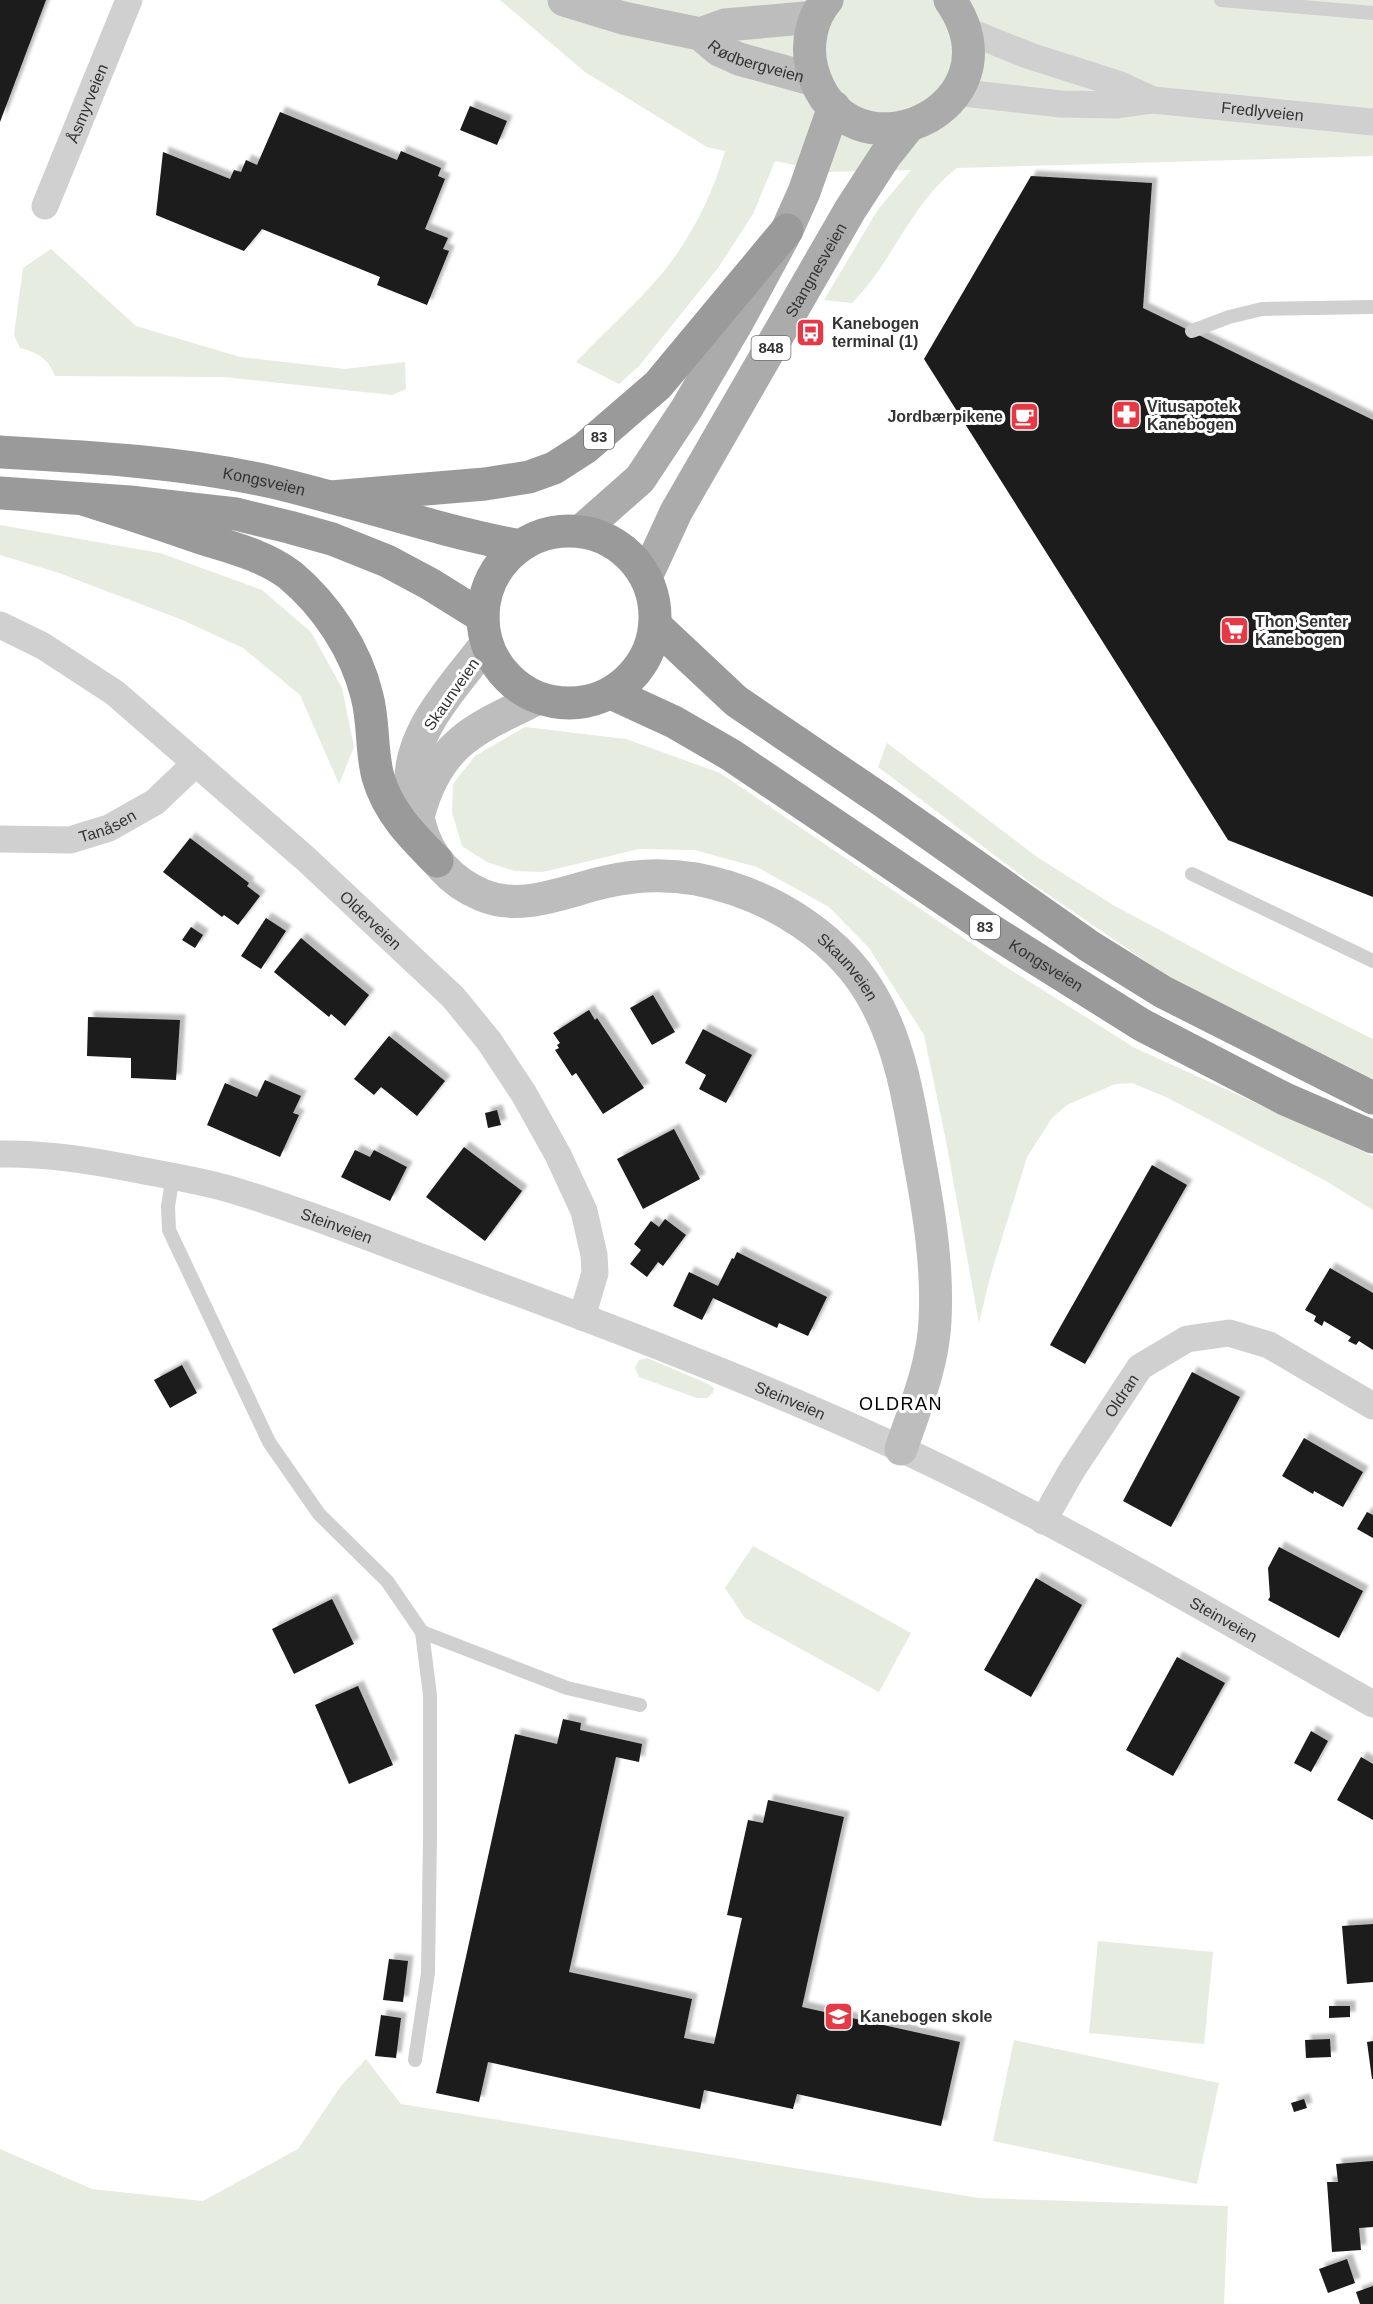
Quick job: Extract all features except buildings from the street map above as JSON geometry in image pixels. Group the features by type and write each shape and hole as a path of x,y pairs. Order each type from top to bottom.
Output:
{"highway":[{"name":"83","path":"331,497 485,484 529,477 554,468 585,448 658,385 787,230"},
{"name":"Kongsveien","path":"0,452 87,457 208,471 270,482 468,536 520,546"},
{"path":"0,493 130,502 236,514 332,539 387,561 485,630"},
{"path":"86,500 256,556 289,575 314,600 338,629 355,660 367,696 378,776 390,807 406,830 437,861"},
{"path":"581,531 612,542 626,551 646,577 656,609 652,642 646,657 631,677 611,693 597,699 568,704 539,698 506,676 492,655 485,630 484,603 493,577 520,546 550,533 581,531"},
{"path":"655,625 736,701 1125,970 1192,1008 1373,1098"},
{"name":"Kongsveien","path":"611,693 674,723 731,755 981,924 1142,1024 1285,1099 1373,1137"}],"main road":[{"name":"Stangnesveien","path":"822,9 809,49 815,80 834,107 850,119 868,127 888,129 908,127 927,120 943,108 963,78 968,46 960,15 950,0"},
{"name":"848","path":"581,531 640,479 660,451 738,321 787,230 804,192 834,107"},
{"name":"Stangnesveien","path":"646,577 676,512 850,210 885,156 908,127"}],"street":[{"name":"Åsmyrveien","path":"45,206 129,0"},
{"name":"Rødbergveien","path":"564,0 623,18 700,34 719,50 739,59 815,80"},
{"name":"Rødbergveien","path":"700,34 725,25 822,9"},
{"name":"Fredlyveien","path":"965,30 1030,56 1118,84 1153,100"},
{"name":"Fredlyveien","path":"955,92 1061,104 1117,105 1153,100 1373,122"},
{"name":"Olderveien","path":"0,625 44,646 116,693 375,922 453,997 489,1041 530,1104 558,1155 584,1211 594,1255 595,1274 582,1317"},
{"name":"Skaunveien","path":"485,630 422,734 412,763 411,789 424,841 448,874 468,888 507,902 559,895 608,881 638,877 666,876 726,886 753,896 789,914 815,932 843,957 866,985 879,1008 894,1048 911,1111 929,1212 935,1262 935,1323 927,1371 901,1449"},
{"name":"Skaunveien","path":"418,818 425,792 438,767 451,750 475,729 539,698"},
{"name":"Tanåsen","path":"0,839 70,840 109,828 155,801 196,763"},
{"name":"Steinveien","path":"0,1154 64,1158 173,1176 225,1188 294,1209 582,1317 770,1391 901,1449 1043,1521 1123,1563 1373,1704"},
{"name":"Oldran","path":"1043,1521 1072,1470 1140,1367 1187,1339 1229,1333 1269,1345 1373,1406"}],"lane":[{"path":"1221,0 1373,13"},
{"path":"1192,332 1229,317 1262,309 1373,307"},
{"path":"1192,874 1373,961"},
{"path":"173,1176 168,1206 169,1230 268,1442 319,1514 387,1581 422,1632 430,1695 428,1973 415,2060"},
{"path":"422,1632 567,1688 640,1705"}],"shaded area":[{"path":"500,0 1373,0 1373,156 957,168 927,199 879,270 852,303 824,300 877,211 911,170 828,172 775,161 753,214 718,268 639,366 619,384 576,362 640,298 681,248 707,201 725,151 707,147 585,72"},
{"path":"51,249 136,326 240,357 345,369 405,362 406,389 392,395 224,377 55,376 42,357 20,348 14,335 23,268"},
{"path":"0,525 160,553 262,590 311,632 342,688 354,747 339,784 300,695 243,648 180,619 59,573 0,555"},
{"path":"525,727 626,739 720,773 1003,965 1135,1048 1373,1156 1373,1210 1326,1181 1166,1097 1132,1083 1115,1084 1067,1105 1052,1118 1027,1157 990,1277 979,1323 924,1035 869,948 829,907 757,867 694,850 639,849 543,872 515,871 487,862 462,846 452,812 453,784 475,756"},
{"path":"887,743 1037,857 1113,905 1229,967 1373,1039 1373,1079 1170,978 1030,882 878,767"},
{"path":"647,1358 706,1383 714,1388 713,1393 707,1398 697,1398 639,1377 635,1368 639,1360"},
{"path":"753,1546 911,1633 879,1692 745,1618 725,1588"},
{"path":"1098,1941 1213,1952 1204,2044 1089,2033"},
{"path":"1014,2040 1219,2083 1197,2184 993,2141"},
{"path":"366,2059 401,2104 979,2198 1228,2206 1224,2304 0,2304 0,2149 92,2189 203,2201 298,2149 341,2086"}],"place":[{"name":"Kanebogen terminal (1)","path":"811,332"},
{"name":"Vitusapotek Kanebogen","path":"1126,415"},
{"name":"Jordbærpikene","path":"1024,416"},
{"name":"Thon Senter Kanebogen","path":"1234,630"},
{"name":"Kanebogen skole","path":"839,2016"}],"district":[{"name":"OLDRAN","path":"901,1404"}]}
